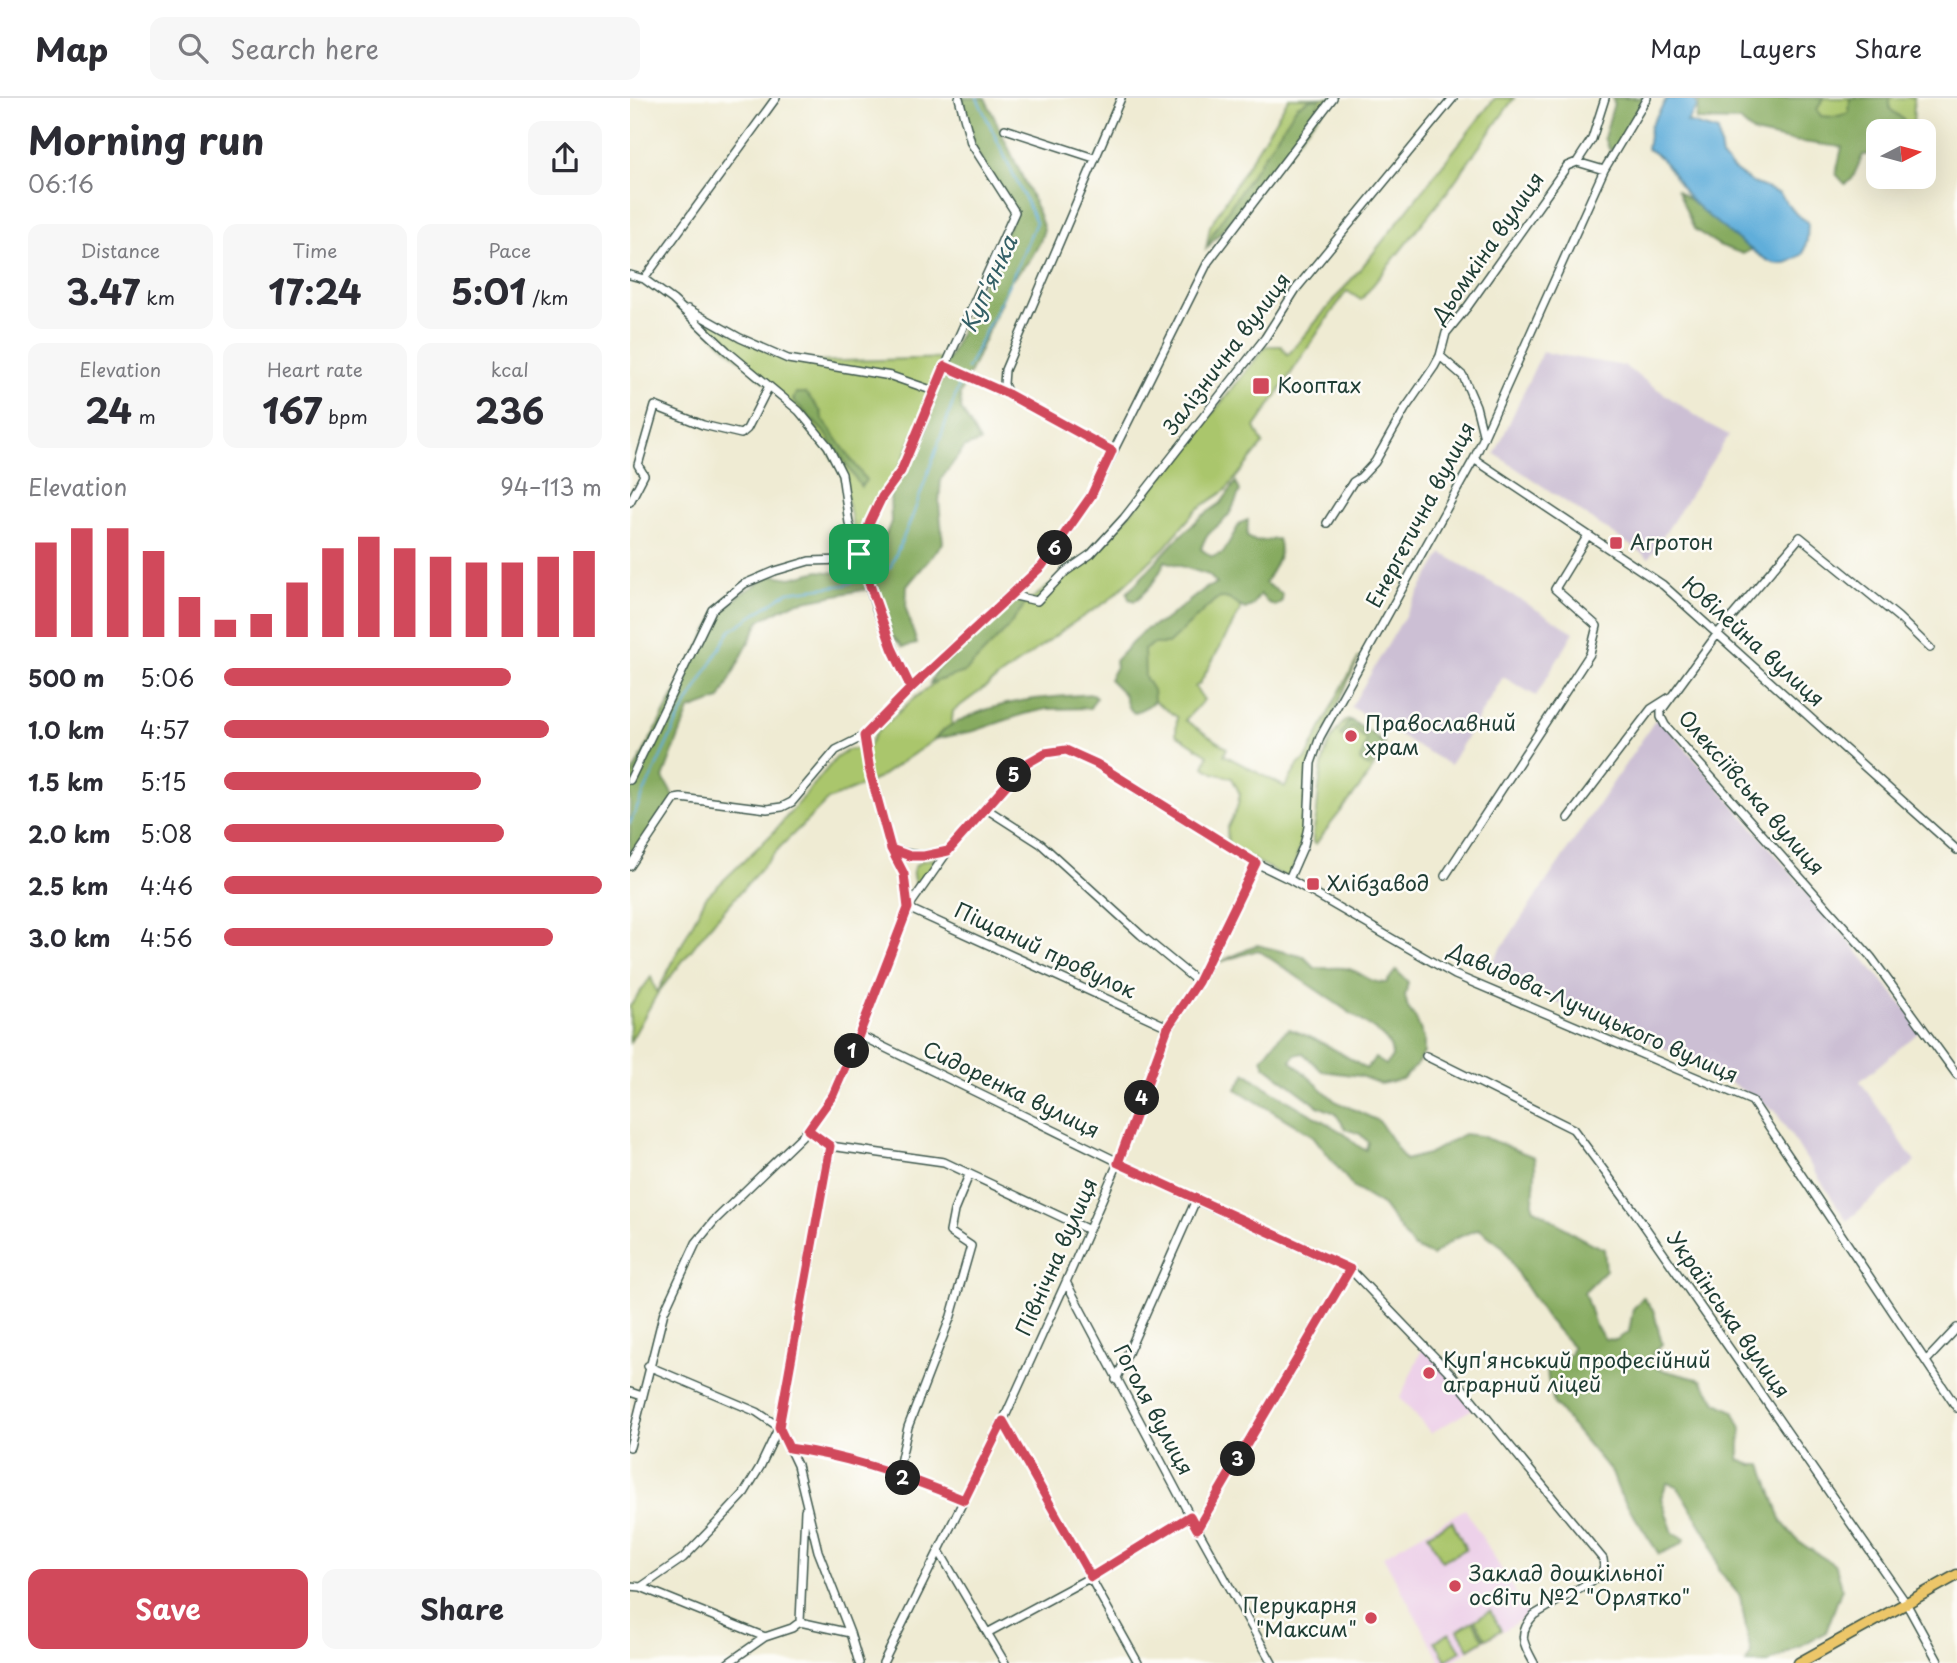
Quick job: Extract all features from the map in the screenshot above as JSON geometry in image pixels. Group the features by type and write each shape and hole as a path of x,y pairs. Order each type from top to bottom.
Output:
{"main road":[{"path":"1799,1663 1957,1574"}],"street":[{"path":"644,279 776,98"},
{"path":"630,780 712,610 744,584 798,563 824,559 853,559 859,554 882,497 901,471 1015,212 971,143 958,98"},
{"path":"1008,394 1004,384 1005,370 1121,98"},
{"path":"630,866 675,799 681,797 767,809 782,807 792,802 836,750 864,736 911,688 1042,566 1091,496 1208,262 1334,98"},
{"name":"Залізнична вулиця","path":"1011,596 1037,601 1065,572 1091,554 1124,518 1265,338 1296,289 1453,98"},
{"name":"Дьомкіна вулиця","path":"1328,523 1353,482 1375,462 1440,356 1446,333 1567,166 1577,162 1592,139 1605,98"},
{"name":"Енергетична вулиця","path":"1289,879 1304,845 1308,827 1311,763 1320,737 1474,459 1604,170 1647,98"},
{"path":"1005,129 1094,158"},
{"path":"1577,162 1604,170"},
{"path":"630,275 644,279 676,303 813,425 838,463 845,486 846,514 868,582 892,648 911,688"},
{"path":"676,303 740,338 788,359 891,376 934,391"},
{"path":"1440,356 1463,376 1476,406 1484,438"},
{"path":"945,366 1008,394 1112,451"},
{"path":"630,502 644,475 638,465 655,406 703,425 741,434 747,429 769,386"},
{"name":"Ювілейна вулиця","path":"1474,459 1663,585 1957,849"},
{"path":"1445,876 1590,654 1597,626 1555,589 1588,535"},
{"name":"Олексіївська вулиця","path":"1930,648 1898,617 1800,537 1718,633 1661,711 1661,716 1665,725 1871,957 1957,1075"},
{"path":"1568,818 1650,709 1673,694"},
{"path":"864,736 869,768 891,849 904,874 908,908"},
{"name":"Давидова-Лучицького вулиця","path":"985,808 1024,765 1045,753 1066,750 1097,764 1256,863 1289,879 1455,975 1752,1101 1957,1408"},
{"path":"630,1447 648,1366 664,1312 696,1243 714,1221 808,1130 833,1095 908,908 948,851 985,808 1041,844 1141,935 1198,982"},
{"path":"891,849 917,856 948,851"},
{"name":"Північна вулиця","path":"883,1663 1003,1421 1066,1282 1118,1163 1168,1027 1198,982 1256,863"},
{"name":"Піщаний провулок","path":"908,908 1168,1027"},
{"name":"Сидоренка вулиця","path":"859,1035 1118,1163 1350,1269 1458,1382 1603,1559 1604,1567 1600,1576 1534,1615 1527,1623 1523,1632 1525,1645 1534,1663"},
{"name":"Українська вулиця","path":"1426,1056 1573,1129 1642,1222 1906,1603 1939,1663"},
{"path":"808,1130 830,1146 944,1162 1089,1230"},
{"path":"641,1587 683,1558 743,1495 779,1427 830,1146"},
{"path":"897,1476 908,1427 951,1316 971,1246 950,1232 954,1211 969,1175"},
{"path":"1116,1380 1196,1200"},
{"path":"1197,1529 1350,1269"},
{"name":"Гоголя вулиця","path":"1066,1282 1116,1380 1272,1663"},
{"path":"1926,1361 1957,1328"},
{"path":"648,1366 757,1412 779,1427 797,1465 818,1551 859,1663"},
{"path":"630,1392 642,1396"},
{"path":"1003,1421 1138,1663"},
{"path":"789,1448 824,1452 964,1500"},
{"path":"800,1622 805,1503"},
{"path":"989,1632 1091,1577 1190,1516"},
{"path":"939,1551 1006,1663"},
{"path":"630,1587 641,1587 765,1637"},
{"path":"728,1663 765,1637 792,1628 800,1622 850,1633"}],"shaded area":[{"path":"1542,352 1624,366 1708,424 1729,435 1649,558 1495,454"},
{"path":"1442,553 1574,632 1536,696 1503,677 1450,765 1351,707"},
{"path":"1658,716 1923,1029 1860,1081 1915,1162 1847,1221 1775,1111 1701,1064 1485,972"},
{"name":"Куп'янський професійний аграрний ліцей","path":"1423,1347 1476,1407 1431,1433 1400,1398"},
{"name":"Заклад дошкільної освіти №2 \"Орлятко\"","path":"1465,1509 1529,1615 1449,1663 1441,1663 1383,1556"}],"green space":[{"path":"960,98 985,98 1044,229 1030,260 1010,281 960,395 961,409 980,442 965,447 941,479 939,503 943,543 907,586 906,609 917,644 903,647 891,635 887,610 878,587 794,603 760,620 720,699 689,710 663,778 675,799 630,866 630,778 714,619 742,593 772,575 791,578 819,571 847,574 867,564 880,549 891,522 890,488 1015,212 977,153"},
{"path":"1289,98 1333,98 1206,249 1210,226"},
{"path":"1321,98 1314,115 1265,181 1206,249 1214,231 1297,106 1311,99"},
{"path":"1495,98 1514,98 1447,192 1361,300 1347,291 1255,427 1263,444 1226,490 1196,510 1165,547 1109,600 1070,625 953,711 951,728 877,779 828,800 780,847 710,926 657,994 630,1042 630,1006 651,977 657,993 706,897 773,833 836,758 848,750 868,747 876,733 912,700 937,681 965,671 1026,603 1100,548 1170,467 1266,346 1281,346 1288,355 1371,256"},
{"path":"1613,98 1645,98 1620,143 1610,151 1604,138"},
{"path":"1697,98 1823,98 1817,110 1821,116 1834,117 1849,113 1850,98 1889,98 1890,109 1902,119 1866,119 1866,155 1863,155 1852,179 1845,184 1836,174 1842,147 1754,133 1740,121 1696,120 1699,103"},
{"path":"1801,98 1914,98 1913,119 1866,119 1866,125 1821,120"},
{"path":"1678,191 1754,248 1743,254 1719,245 1694,229"},
{"path":"676,303 785,358 808,362 949,358 893,485 877,508 859,554 842,474 813,425"},
{"path":"796,393 806,393 821,412 822,418 866,480 861,487 827,435 793,400"},
{"path":"1236,482 1240,491 1231,511 1209,534 1201,549 1212,557 1223,553 1240,523 1248,520 1247,537 1255,541 1278,539 1279,556 1265,583 1282,594 1282,601 1275,606 1260,594 1252,606 1245,609 1220,598 1168,644 1153,644 1144,650 1145,677 1153,690 1154,701 1134,713 1128,707 1124,694 1109,679 1116,667 1115,661 1143,631 1165,620 1206,588 1217,584 1209,575 1165,561 1153,583 1135,601 1129,599 1127,593 1176,540 1221,503"},
{"path":"1222,597 1233,600 1240,607 1240,611 1200,683 1195,687 1204,700 1185,720 1227,748 1224,755 1285,787 1299,764 1306,759 1359,657 1311,763 1308,825 1289,879 1228,846 1227,829 1240,794 1232,778 1204,767 1208,755 1176,734 1177,717 1154,701 1143,672 1144,649 1153,644 1167,643 1215,600"},
{"path":"1010,599 1026,603 1006,630 965,672 930,683 936,670"},
{"path":"1093,694 1096,698 1090,708 1047,709 974,731 935,739 953,724 1009,703"},
{"path":"1348,719 1385,743 1372,770 1316,844 1313,843 1313,835 1323,761 1332,738"},
{"path":"1350,720 1374,735 1384,746 1380,757 1368,767 1360,761 1367,740 1352,727 1344,737 1340,735"},
{"path":"923,861 938,861 922,884 916,884 913,873 916,866"},
{"path":"1257,945 1304,957 1315,968 1345,968 1380,983 1386,983 1396,970 1408,982 1405,996 1408,1008 1424,1039 1424,1053 1415,1067 1402,1079 1381,1084 1360,1076 1322,1071 1303,1053 1295,1055 1291,1061 1335,1101 1379,1121 1405,1160 1428,1154 1464,1134 1481,1136 1534,1157 1533,1208 1584,1240 1604,1249 1606,1270 1584,1292 1595,1325 1605,1339 1616,1340 1629,1332 1633,1309 1643,1297 1654,1312 1662,1344 1652,1354 1658,1369 1701,1380 1717,1403 1733,1411 1741,1428 1739,1460 1752,1465 1762,1465 1782,1522 1799,1542 1836,1566 1842,1588 1826,1632 1768,1663 1746,1663 1751,1654 1740,1596 1720,1572 1710,1540 1677,1486 1667,1483 1661,1498 1673,1533 1685,1539 1680,1545 1659,1554 1620,1494 1612,1473 1554,1404 1547,1366 1570,1355 1573,1347 1548,1320 1503,1247 1479,1229 1454,1239 1432,1256 1413,1247 1383,1206 1354,1188 1313,1136 1236,1089 1246,1073 1344,1133 1366,1150 1368,1142 1360,1134 1346,1129 1335,1113 1318,1106 1265,1066 1262,1059 1289,1029 1329,1046 1366,1069 1375,1058 1386,1065 1392,1057 1391,1048 1375,1030 1258,950 1220,962"},
{"path":"1452,1521 1466,1549 1442,1561 1428,1534"},
{"path":"1490,1611 1501,1630 1486,1639 1475,1620"},
{"path":"1473,1621 1484,1640 1469,1649 1458,1630"},
{"path":"1450,1633 1461,1651 1446,1660 1435,1641"}],"water":[{"path":"1667,98 1695,98 1697,107 1687,122 1718,131 1722,157 1733,169 1751,182 1779,193 1796,214 1808,222 1803,254 1785,263 1773,263 1731,235 1692,201 1667,165 1647,149 1650,127"}],"waterway":[{"name":"Куп'янка","path":"967,369 1036,222 977,98"},
{"name":"Куп'янка","path":"870,576 890,568 913,515 961,380"},
{"name":"Куп'янка","path":"630,823 678,720 730,631 788,592 845,585 864,578"}],"place":[{"name":"Кооптах","path":"1261,386"},
{"name":"Агротон","path":"1616,543"},
{"name":"Православний храм","path":"1351,736"},
{"name":"Хлібзавод","path":"1313,884"},
{"name":"Куп'янський професійний аграрний ліцей","path":"1429,1373"},
{"name":"Заклад дошкільної освіти №2 \"Орлятко\"","path":"1455,1586"},
{"name":"Перукарня \"Максим\"","path":"1371,1618"}],"route":[{"path":"859,554 863,537 882,497 901,471 919,432 945,366 1008,394 1112,451 1091,496 1042,566 911,688 864,736 869,768 871,776 891,849 910,856 948,851 1024,765 1045,753 1066,750 1097,764 1256,863 1198,982 1168,1027 1118,1163 1350,1269 1197,1529 1190,1516 1091,1577 1003,1421 964,1500 933,1487 824,1452 789,1448 779,1427 830,1146 808,1130 833,1095 908,908 904,874 891,849 869,768 864,736 911,688 876,608 859,554"}]}
